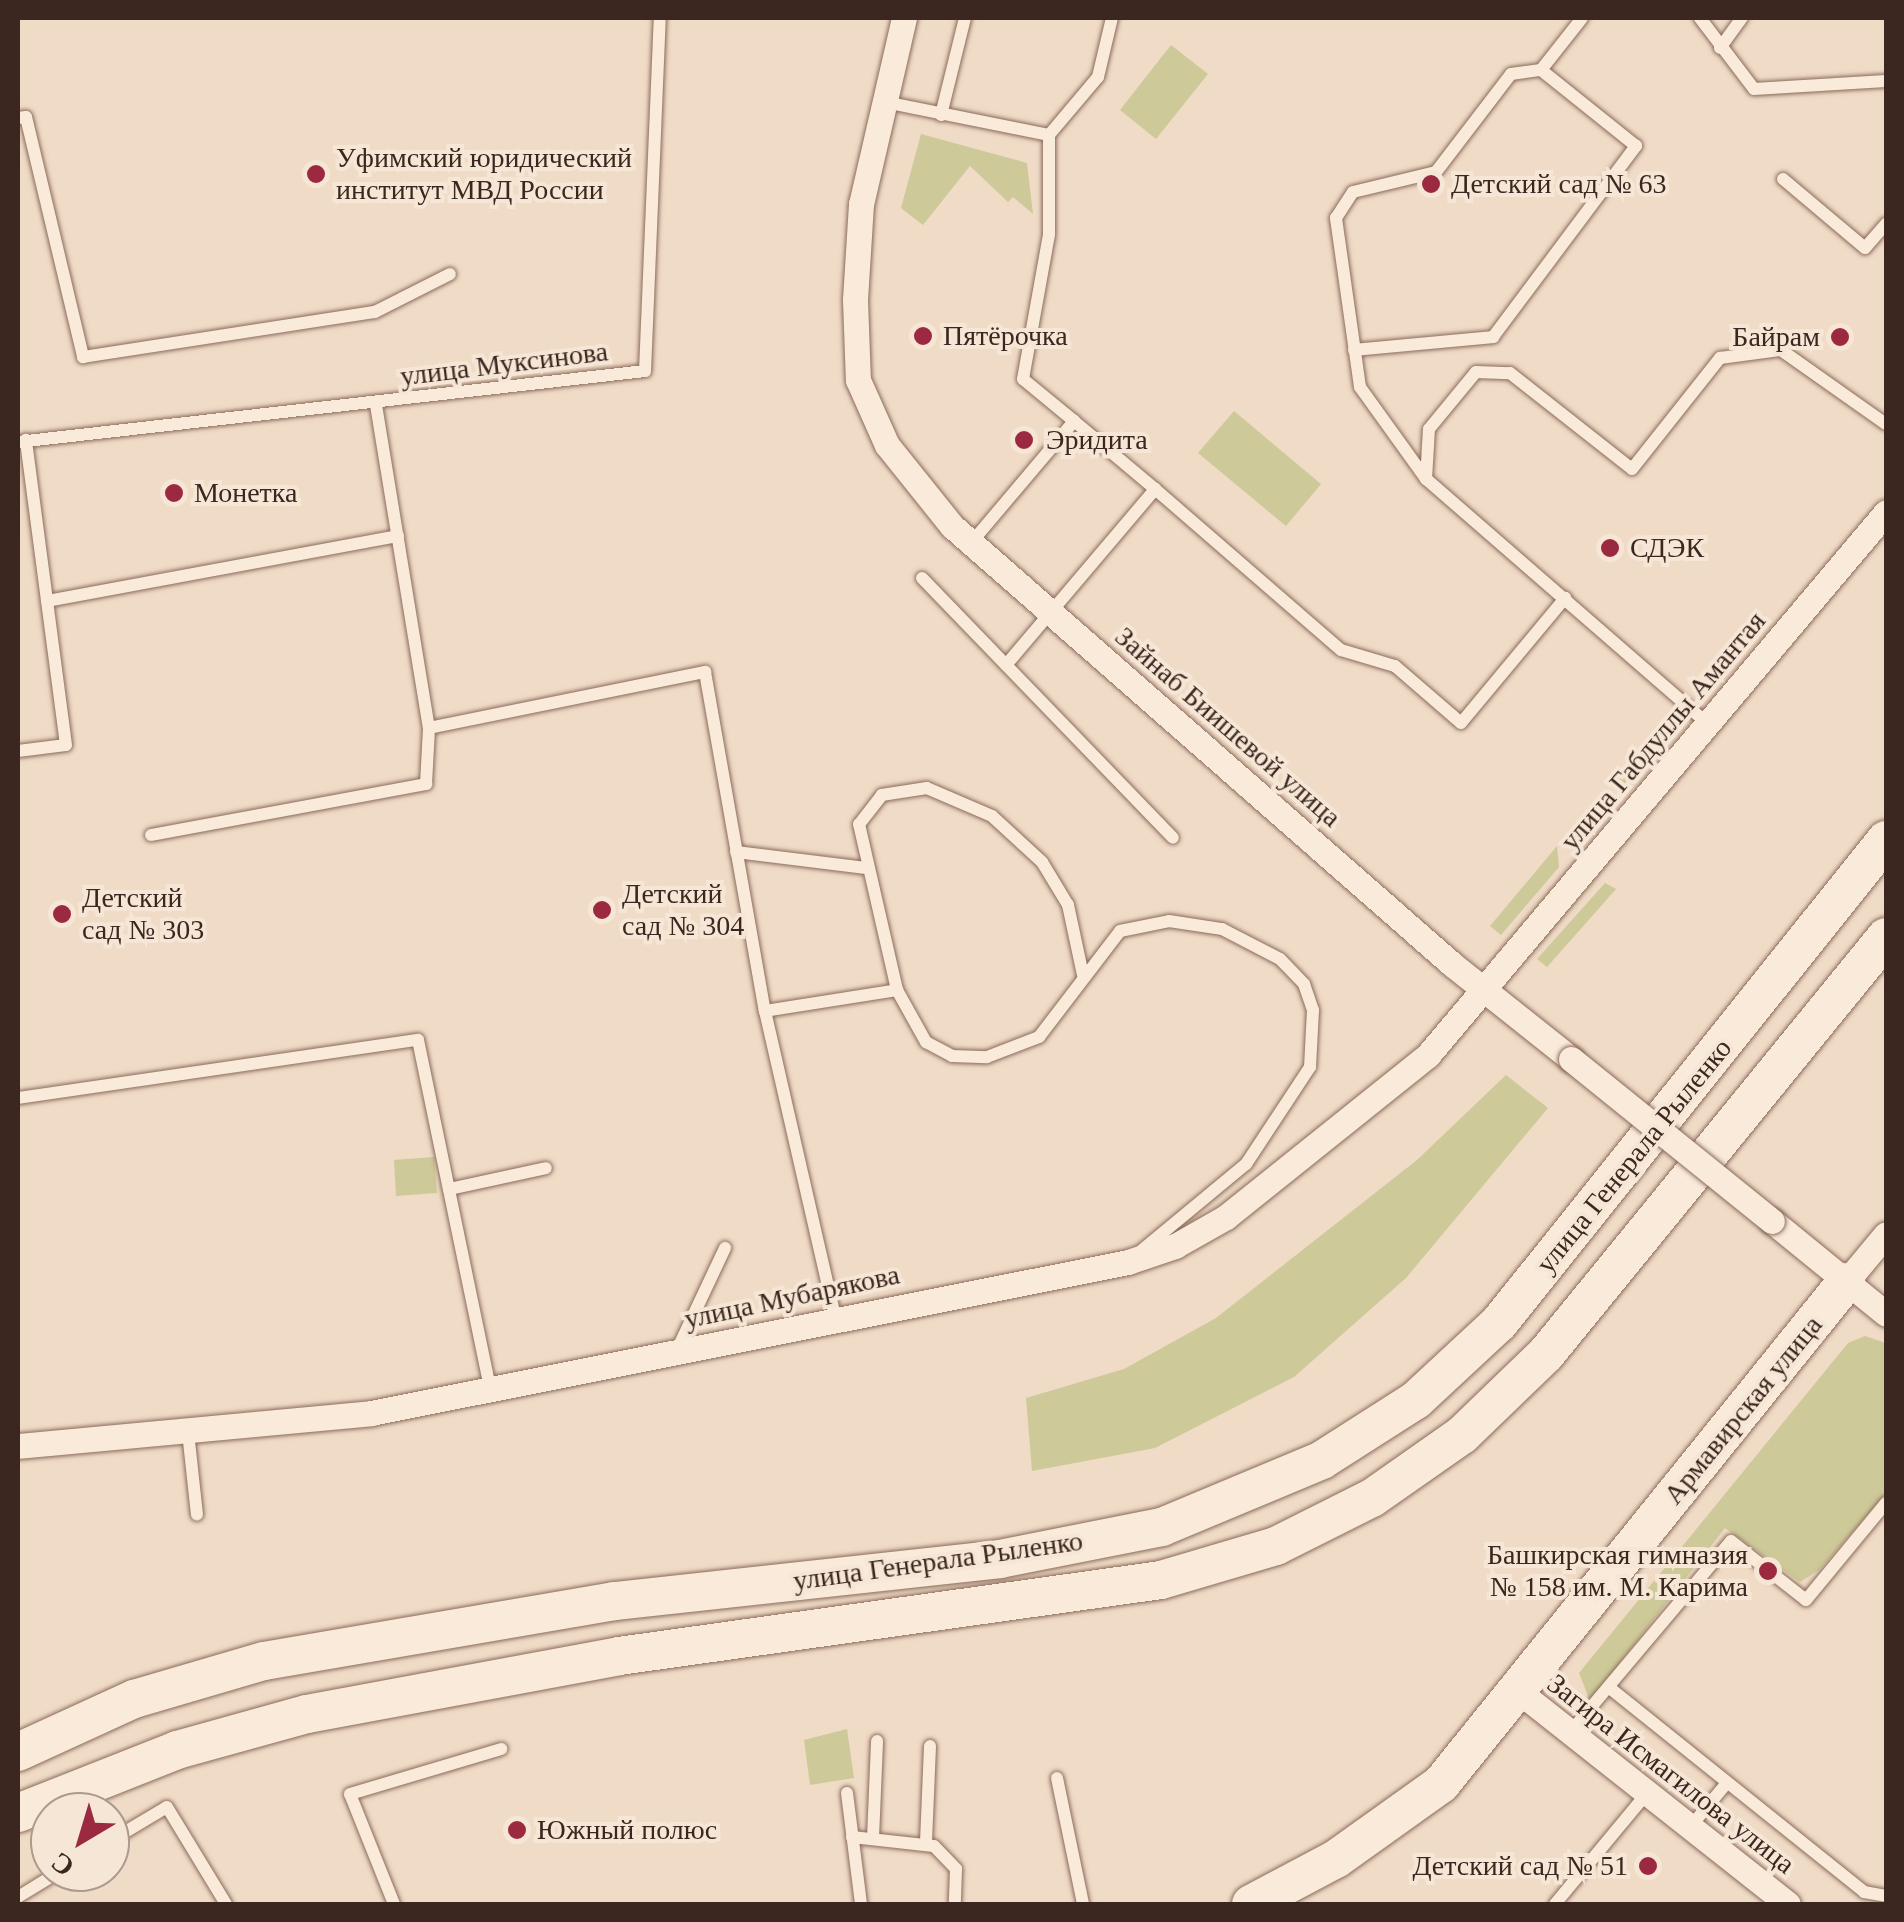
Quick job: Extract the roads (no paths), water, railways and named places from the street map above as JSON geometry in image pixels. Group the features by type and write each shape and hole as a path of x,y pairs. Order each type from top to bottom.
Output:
{"main road":[{"name":"улица Генерала Рыленко","path":"18,1752 134,1700 264,1660 615,1601 1000,1558 1162,1526 1322,1460 1416,1400 1499,1323 1886,840"},
{"name":"улица Генерала Рыленко","path":"18,1813 176,1750 306,1714 619,1656 1161,1580 1276,1546 1372,1498 1462,1436 1546,1354 1886,936"},
{"name":"Армавирская улица","path":"1251,1904 1336,1859 1440,1784 1846,1282"}],"street":[{"name":"Зайнаб Биишевой улица","path":"904,18 861,204 858,380 887,445 971,543 1485,989 1886,1314"},
{"name":"улица Габдуллы Амантая","path":"1485,989 1886,512"},
{"name":"улица Мубарякова","path":"18,1446 371,1413 835,1317 1128,1262 1226,1217 1428,1055 1485,989"},
{"name":"Армавирская улица","path":"1846,1282 1886,1234"},
{"name":"Загира Исмагилова улица","path":"1517,1690 1788,1904"}],"lane":[{"name":"улица Муксинова","path":"22,441 376,405 645,371 660,18"},
{"path":"941,115 966,18"},
{"path":"1112,18 1098,77 1049,136 1049,234 1023,379 1341,650 1395,666 1461,723 1565,598"},
{"path":"1582,18 1541,70 1512,74 1436,172 1353,192 1336,218 1360,387 1426,479 1708,724"},
{"path":"1700,18 1754,89 1886,82"},
{"path":"1720,48 1742,18"},
{"path":"1354,350 1493,337 1636,146 1541,70"},
{"path":"885,102 1049,136"},
{"path":"18,118 26,117 82,357 375,312 450,274"},
{"path":"1783,179 1865,248 1886,224"},
{"path":"1426,479 1430,429 1476,372 1510,373 1632,469 1720,358 1781,350 1886,424"},
{"path":"151,835 426,784 429,728 376,405"},
{"path":"971,543 1074,421"},
{"path":"18,752 66,745 22,441"},
{"path":"1006,665 1154,489"},
{"path":"47,601 398,536"},
{"path":"922,578 1173,838"},
{"path":"429,728 705,672 765,1011 835,1317"},
{"path":"1083,975 1068,905 1042,862 992,816 926,788 882,795 859,824 897,990 926,1042 952,1056 987,1057 1039,1037 1120,931 1168,921 1222,929 1280,958 1304,984 1313,1010 1310,1067 1246,1164 1128,1262"},
{"path":"736,852 866,868"},
{"path":"765,1011 897,990"},
{"path":"18,1098 418,1040 492,1391"},
{"path":"449,1189 546,1168"},
{"path":"676,1351 725,1248"},
{"path":"188,1432 197,1516"},
{"path":"1571,1730 1611,1689 1731,1541 1806,1600 1886,1502"},
{"path":"1611,1689 1864,1892 1886,1896"},
{"path":"873,1838 877,1740"},
{"path":"926,1842 930,1746"},
{"path":"394,1904 350,1794 501,1748"},
{"path":"1057,1778 1083,1904"},
{"path":"1690,1826 1726,1784"},
{"path":"1555,1904 1648,1792"},
{"path":"847,1793 861,1904"},
{"path":"130,1829 167,1807 226,1904"},
{"path":"852,1837 926,1842 956,1869 954,1904"}],"place":[{"name":"Уфимский юридический институт МВД России","path":"316,174"},
{"name":"Детский сад № 63","path":"1431,184"},
{"name":"Пятёрочка","path":"923,336"},
{"name":"Байрам","path":"1840,337"},
{"name":"Эридита","path":"1024,440"},
{"name":"Монетка","path":"174,493"},
{"name":"СДЭК","path":"1610,548"},
{"name":"Детский сад № 304","path":"602,910"},
{"name":"Детский сад № 303","path":"62,914"},
{"name":"Башкирская гимназия № 158 им. М. Карима","path":"1768,1571"},
{"name":"Южный полюс","path":"517,1830"},
{"name":"Детский сад № 51","path":"1648,1866"}]}
